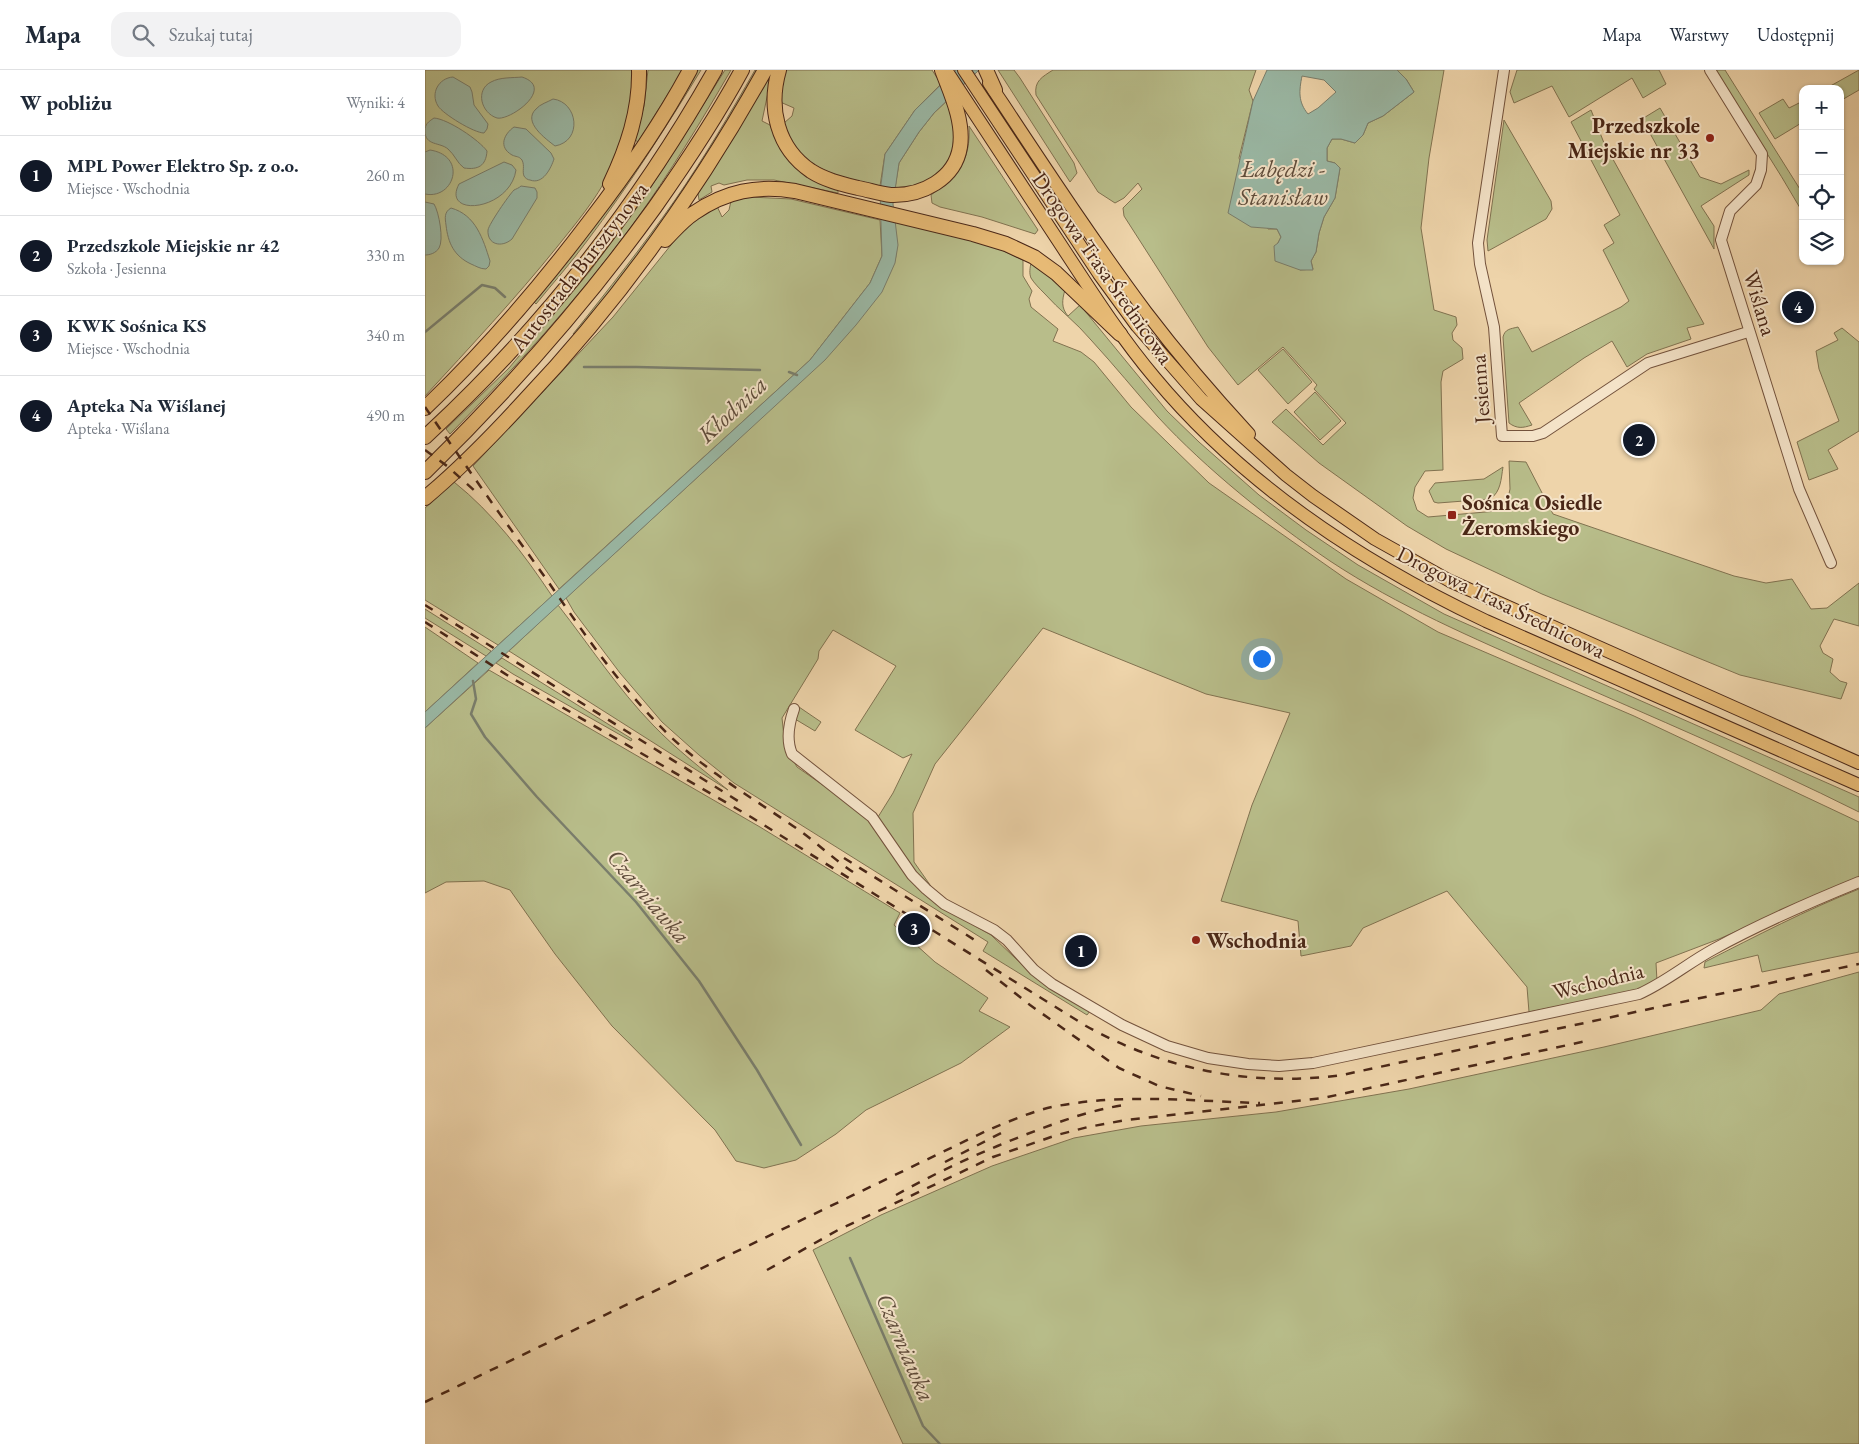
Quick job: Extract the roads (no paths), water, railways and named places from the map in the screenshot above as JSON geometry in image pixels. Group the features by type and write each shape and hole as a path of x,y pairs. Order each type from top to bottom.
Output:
{"highway":[{"path":"599,208 626,149 635,115 639,89 639,70"},
{"path":"425,408 477,356 557,264 624,176 690,70"},
{"name":"Autostrada Bursztynowa","path":"425,437 513,349 590,257 666,150 715,70"},
{"name":"Autostrada Bursztynowa","path":"425,472 507,390 588,296 686,163 726,101 742,70"},
{"path":"425,498 481,448 557,366 603,312 643,261 702,175 765,70"},
{"path":"779,70 773,100 775,116 780,133 790,151 804,165 820,176 840,183 890,195 908,194 923,190 937,182 949,171 958,156 960,127 955,104 942,70"},
{"path":"986,70 995,90"},
{"path":"643,261 693,214 718,199 757,188 774,188 973,234 1006,244 1034,258 1084,290 1120,334"}],"main road":[{"name":"Drogowa Trasa Średnicowa","path":"946,70 1084,290"},
{"name":"Drogowa Trasa Średnicowa","path":"964,70 1099,274 1137,326 1201,400 1286,475 1313,496 1375,539 1450,582 1859,763"},
{"path":"981,70 1111,265 1147,313 1204,384 1286,475"},
{"name":"Drogowa Trasa Średnicowa","path":"1120,334 1155,378 1194,421 1231,457 1275,495 1366,557 1433,596 1486,622 1859,785"}],"street":[{"name":"Jesienna","path":"1504,70 1478,243 1480,264 1493,327 1502,436 1533,436 1543,433 1648,363 1749,332"},
{"name":"Wiślana","path":"1710,70 1762,154 1761,170 1756,185 1730,211 1721,240 1799,489 1831,563"},
{"name":"Wschodnia","path":"794,709 789,735 792,754 872,817 907,869 926,889 944,904 994,930 1007,940 1034,970 1052,984 1130,1029 1167,1046 1208,1058 1279,1066 1313,1064 1639,994 1672,977 1698,958 1737,937 1809,902 1859,882"}],"water":[{"path":"956,70 979,70 934,113 899,163 893,204 898,245 895,263 882,292 856,325 825,360 425,728 425,712 810,360 870,283 882,256 880,192 885,154 915,110"},
{"name":"Łabędzi - Stanisław","path":"1267,70 1397,70 1406,79 1414,92 1383,116 1368,123 1363,135 1355,143 1341,139 1332,139 1327,148 1327,161 1335,163 1340,168 1335,198 1324,217 1316,252 1311,261 1313,270 1300,270 1275,261 1274,246 1281,237 1277,229 1251,227 1228,213 1253,101","holes":["1302,76 1324,80 1336,92 1308,114 1302,105 1300,96"]},
{"path":"453,77 470,87 474,105 488,124 484,133 473,130 459,122 446,114 438,106 435,96 437,87 444,80"},
{"path":"522,77 531,82 534,88 532,96 527,103 503,118 491,115 484,107 482,101 483,90 486,86 498,79"},
{"path":"553,99 568,107 574,122 570,137 564,143 555,146 537,130 533,125 532,119 532,114 538,107"},
{"path":"434,118 455,126 483,146 487,151 483,163 477,167 464,168 448,149 427,139 426,127"},
{"path":"514,127 526,129 551,153 554,159 549,171 543,178 535,181 525,177 522,160 512,155 505,148 505,137"},
{"path":"430,150 442,154 449,160 453,168 453,176 443,190 435,194 425,194 425,152"},
{"path":"504,162 512,165 516,170 511,184 502,194 491,201 479,205 468,205 459,202 456,195 459,184"},
{"path":"521,186 535,188 537,198 512,239 504,244 496,244 488,235 489,227 511,193"},
{"path":"425,202 434,204 436,208 441,239 438,250 429,255 425,255"},
{"path":"451,208 467,216 477,229 490,261 486,269 465,261 456,253 450,243 445,220 446,213"}],"waterway":[{"path":"425,332 482,285 495,288 505,297"},
{"name":"Kłodnica","path":"584,367 760,370"},
{"path":"789,372 797,375"},
{"name":"Czarniawka","path":"473,681 476,699 471,714 485,737 537,797 636,902 699,981 757,1070 801,1145"},
{"name":"Czarniawka","path":"850,1258 923,1426 940,1444"}],"railway":[{"path":"425,407 590,642 653,719 700,762 801,831 853,872"},
{"path":"425,450 447,466 476,492"},
{"path":"425,605 738,801"},
{"path":"425,622 510,677 751,817 1086,1026 1147,1054 1210,1072 1275,1079 1342,1075 1859,964"},
{"path":"844,858 981,944"},
{"path":"986,970 1030,1005 1119,1068 1159,1086 1201,1096"},
{"path":"767,1270 838,1230 993,1157 1057,1135 1126,1120 1323,1098 1591,1040"},
{"path":"425,1402 988,1130 1027,1114 1052,1107 1103,1100 1156,1099 1260,1103"},
{"path":"896,1195 958,1163 1022,1136 1086,1114 1125,1105"},
{"path":"945,1162 1007,1130"}],"place":[{"name":"Przedszkole Miejskie nr 33","path":"1710,138"},
{"name":"Apteka Na Wiślanej","path":"1798,307"},
{"name":"Przedszkole Miejskie nr 42","path":"1639,440"},
{"name":"Sośnica Osiedle Żeromskiego","path":"1452,515"},
{"name":"KWK Sośnica KS","path":"914,929"},
{"name":"Wschodnia","path":"1196,940"},
{"name":"MPL Power Elektro Sp. z o.o.","path":"1081,951"}]}
